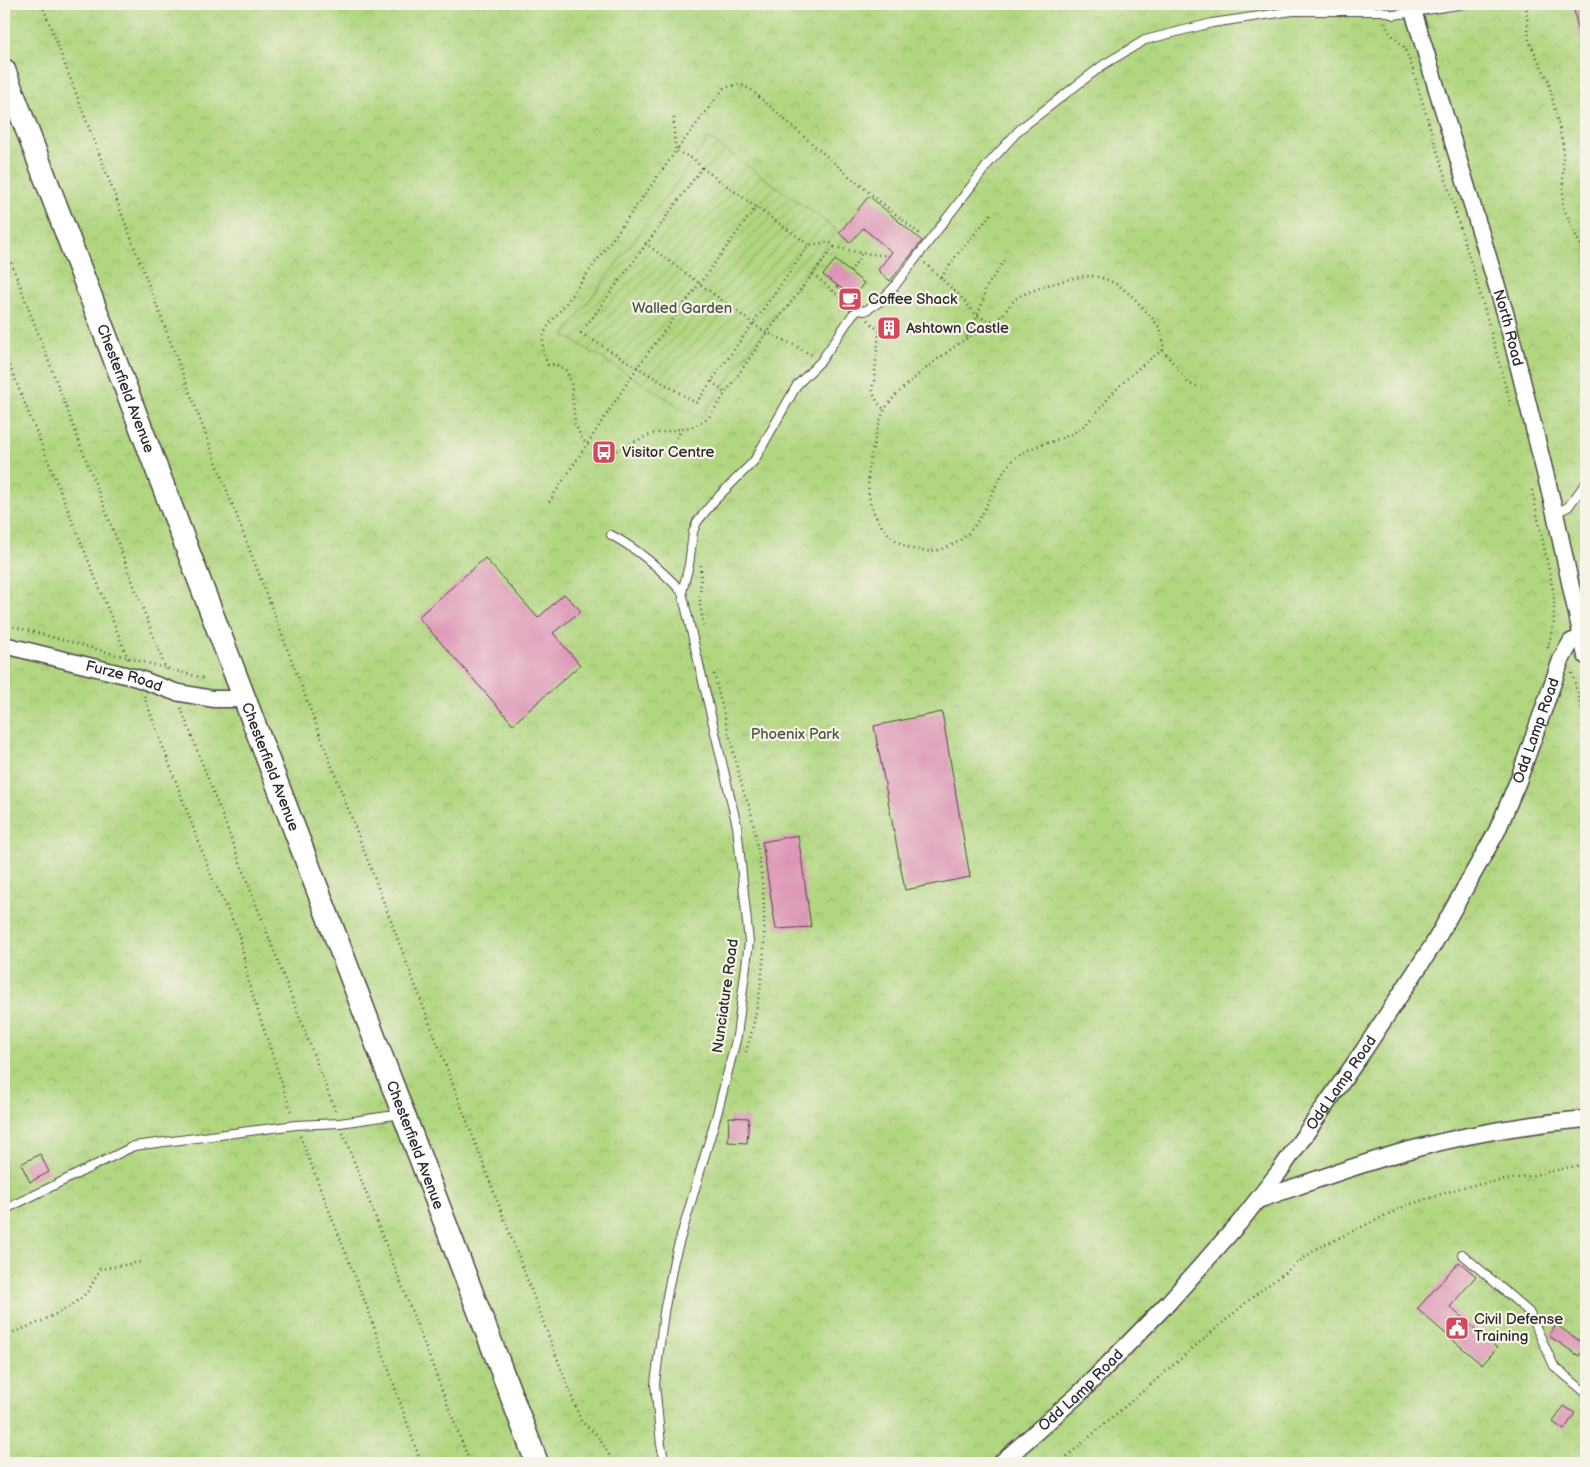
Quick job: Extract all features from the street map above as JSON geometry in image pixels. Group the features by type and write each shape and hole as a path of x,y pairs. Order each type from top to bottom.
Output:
{"street":[{"name":"North Road","path":"1412,8 1506,316 1555,513 1586,656"},
{"name":"Chesterfield Avenue","path":"4,70 537,1463"},
{"name":"Odd Lamp Road","path":"1001,1463 1080,1394 1169,1302 1258,1200 1401,995 1463,894 1497,831 1511,798 1561,660 1570,642 1582,637"},
{"name":"Furze Road","path":"4,644 137,678 175,692 214,699 244,699"},
{"path":"1258,1200 1362,1164 1408,1151 1462,1138 1559,1121 1586,1119"}],"lane":[{"path":"682,592 689,565 693,532 697,522 714,500 754,461 797,385 821,361 853,314 859,310 865,311 881,301 894,287 989,163 1020,129 1103,65 1145,40 1212,23 1293,11 1382,11 1394,15 1412,8 1464,4"},
{"path":"1555,513 1568,507 1586,483"},
{"name":"Nunciature Road","path":"611,535 644,556 666,574 682,592 737,826 749,942 737,1036 716,1120 674,1260 664,1312 655,1384 661,1445 666,1463"},
{"path":"4,1210 134,1146 296,1125 340,1122 403,1114"},
{"path":"1462,1254 1529,1312 1554,1366 1586,1394"}],"path":[{"path":"42,4 581,1421 597,1435 614,1463"},
{"path":"1526,4 1530,41 1548,80 1563,144 1563,207 1586,257"},
{"path":"1382,11 1388,31 1404,47 1411,64 1482,300 1513,412"},
{"path":"834,247 767,333 709,417 695,426 642,438 619,450 608,451 587,444 582,439 575,424 571,381 566,370 555,364 548,365 542,352 544,330 564,306 676,150 724,88 739,84 750,89 849,176 929,241"},
{"path":"674,118 676,150"},
{"path":"676,150 694,159 702,168 809,245 829,242 834,247 862,254 889,256"},
{"path":"702,168 581,333 696,403 809,245"},
{"path":"549,502 637,368 756,207"},
{"path":"941,278 956,256 991,214"},
{"path":"646,243 767,333 790,343 821,361"},
{"path":"4,244 470,1463"},
{"path":"850,272 862,254"},
{"path":"917,257 941,278 977,316 991,321 999,318"},
{"path":"965,339 972,330 985,289 1004,261"},
{"path":"1163,350 1145,362 1127,378 1076,432 1038,445 1015,458 1005,470 982,517 974,528 948,547 934,552 905,547 881,525 870,504 868,489 870,460 885,410 905,387 948,351 999,318 1019,297 1057,283 1090,276 1116,283 1134,298 1161,328 1164,343 1163,350 1189,384 1201,387"},
{"path":"833,291 838,286"},
{"path":"4,352 137,678 212,878 238,932 249,984 296,1125 368,1310 421,1463"},
{"path":"712,381 724,393"},
{"path":"874,381 872,387 875,398 885,410"},
{"path":"669,451 682,429"},
{"path":"1531,488 1554,594 1554,622 1548,647 1554,654"},
{"path":"4,624 206,679"},
{"path":"1568,668 1575,682 1586,724"},
{"path":"1058,1463 1255,1295 1316,1249 1405,1206 1463,1187 1586,1164"},
{"path":"4,1335 58,1313 86,1294 100,1269 140,1262"}],"green space":[{"name":"Phoenix Park","path":"4,4 1586,4 1586,1463 4,1463"},
{"name":"Walled Garden","path":"709,138 837,230 700,419 564,335"}],"building":[{"path":"1573,4 1586,4 1586,40 1580,41"},
{"path":"869,196 922,241 890,281 878,270 892,252 863,228 850,243 839,233"},
{"path":"835,260 864,283 853,297 823,275"},
{"name":"Ashtown Castle","path":"888,317 900,330 890,339 880,329 880,324"},
{"path":"485,558 538,618 564,594 581,611 553,633 580,665 513,724 418,617"},
{"path":"942,712 970,877 905,890 874,726"},
{"path":"798,835 811,927 776,929 762,842"},
{"path":"729,1117 749,1118 747,1143 728,1142"},
{"path":"40,1154 49,1172 30,1182 21,1164"},
{"name":"Civil Defense Training","path":"1459,1262 1476,1276 1450,1307 1497,1348 1482,1365 1417,1309"},
{"path":"1556,1325 1586,1345 1579,1356 1549,1336"},
{"path":"1564,1406 1575,1413 1564,1430 1553,1422"}],"place":[{"name":"Coffee Shack","path":"850,299"},
{"name":"Ashtown Castle","path":"889,328"},
{"name":"Visitor Centre","path":"604,452"},
{"name":"Civil Defense Training","path":"1457,1328"}]}
